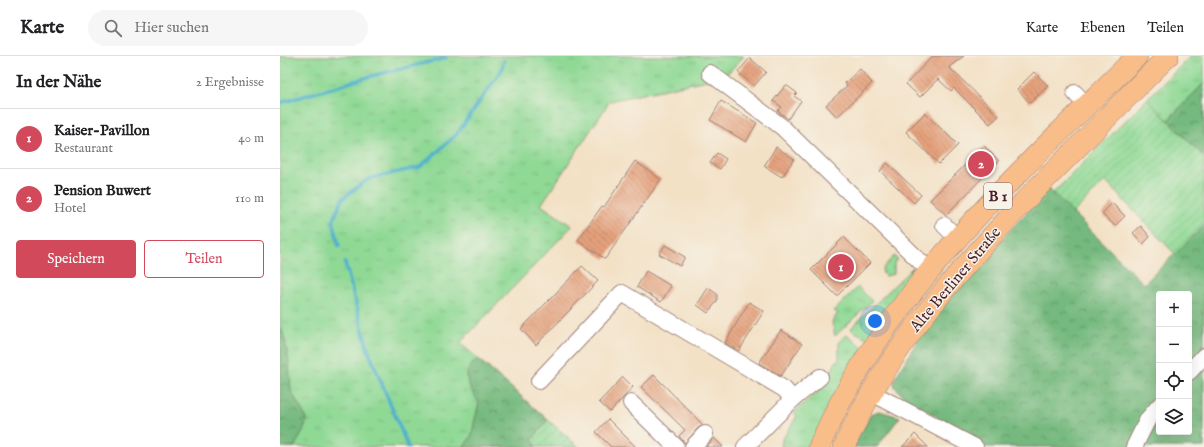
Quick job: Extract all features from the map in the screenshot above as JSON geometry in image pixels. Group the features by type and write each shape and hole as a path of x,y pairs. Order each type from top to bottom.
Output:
{"main road":[{"name":"Alte Berliner Straße","path":"819,447 851,384 899,311 930,271 951,232 1007,186 1081,99 1137,56"},
{"name":"Alte Berliner Straße","path":"872,392 914,328 971,259 1032,194 1168,56"},
{"name":"B 1","path":"844,447 872,392"}],"street":[{"name":"Alte Berliner Straße","path":"710,73 782,127 930,271"},
{"path":"539,381 622,293 784,389 793,399"},
{"path":"1192,369 1204,356"},
{"path":"745,447 793,399 820,377"},
{"path":"872,392 975,447"},
{"path":"631,403 676,447"},
{"path":"1134,447 1148,419 1156,410"},
{"path":"693,447 705,434"}],"green space":[{"path":"280,56 744,56 725,76 610,101 541,205 572,226 460,343 548,420 526,447 285,447 280,435"},
{"path":"1191,56 1204,56 1204,83 1168,120 1147,99"},
{"path":"1204,83 1204,157 1168,120"},
{"path":"1147,99 1204,157 1204,225 1175,254 1105,181 1073,213 1053,193"},
{"path":"1049,189 1144,284 1204,225 1204,447 986,447 903,396 894,386 894,380 920,336 970,272"},
{"path":"894,256 897,259 894,263 894,274 885,276 882,269"},
{"path":"913,267 908,284 869,339 853,331 851,328"},
{"path":"858,287 872,301 835,336 832,322 838,313 834,311"},
{"path":"280,328 283,332 289,362 291,391 307,419 303,432 294,447 280,447"},
{"path":"846,335 863,347 809,447 781,447 782,440 797,416 794,412 827,384 835,363 839,359 839,343"},
{"path":"478,359 548,420 532,440 537,447 463,447 471,437 479,402 467,380 469,369"},
{"path":"879,411 900,417 877,447 853,447 871,414"},
{"path":"548,420 579,447 537,447 532,440"}],"building":[{"path":"933,56 964,56 949,67 999,116 990,124 954,88 951,91 938,79 920,97 906,84"},
{"path":"750,58 766,72 754,86 738,72"},
{"path":"860,69 872,83 837,117 826,105 847,86 845,83"},
{"path":"1034,72 1048,86 1030,103 1017,89"},
{"path":"786,85 797,93 794,96 801,101 788,119 778,111 782,107 773,101"},
{"path":"721,101 757,123 746,142 710,120"},
{"path":"925,113 958,145 939,164 906,132"},
{"path":"984,146 999,161 946,215 930,200"},
{"path":"776,147 794,159 782,177 764,166"},
{"path":"717,153 726,159 720,169 710,163"},
{"path":"635,161 661,179 605,259 578,240 602,206 604,207"},
{"path":"887,163 921,195 914,203 880,171"},
{"path":"1112,203 1125,216 1115,226 1102,214"},
{"path":"1141,226 1150,237 1143,244 1133,233"},
{"path":"844,237 870,263 837,296 811,270"},
{"path":"665,245 685,257 680,266 659,254"},
{"path":"582,266 598,281 536,345 521,329"},
{"path":"646,271 671,286 661,302 637,287"},
{"path":"708,288 717,294 717,301 708,313 697,305"},
{"path":"749,302 764,311 739,351 725,343"},
{"path":"781,330 802,344 781,376 759,363"},
{"path":"654,375 703,425 698,428 685,443 679,436 685,430 641,387"},
{"path":"623,377 633,387 610,412 599,402"},
{"path":"608,419 636,447 611,447 596,432"},
{"path":"915,434 928,447 902,447"},
{"path":"714,438 723,447 706,447"}],"waterway":[{"path":"280,103 375,75 446,58"},
{"path":"339,246 333,221 342,199 368,179 420,167 456,135 501,71 504,61"},
{"path":"345,263 368,350 408,447"}],"place":[{"name":"Pension Buwert","path":"981,164"},
{"name":"Kaiser-Pavillon","path":"841,267"}]}
